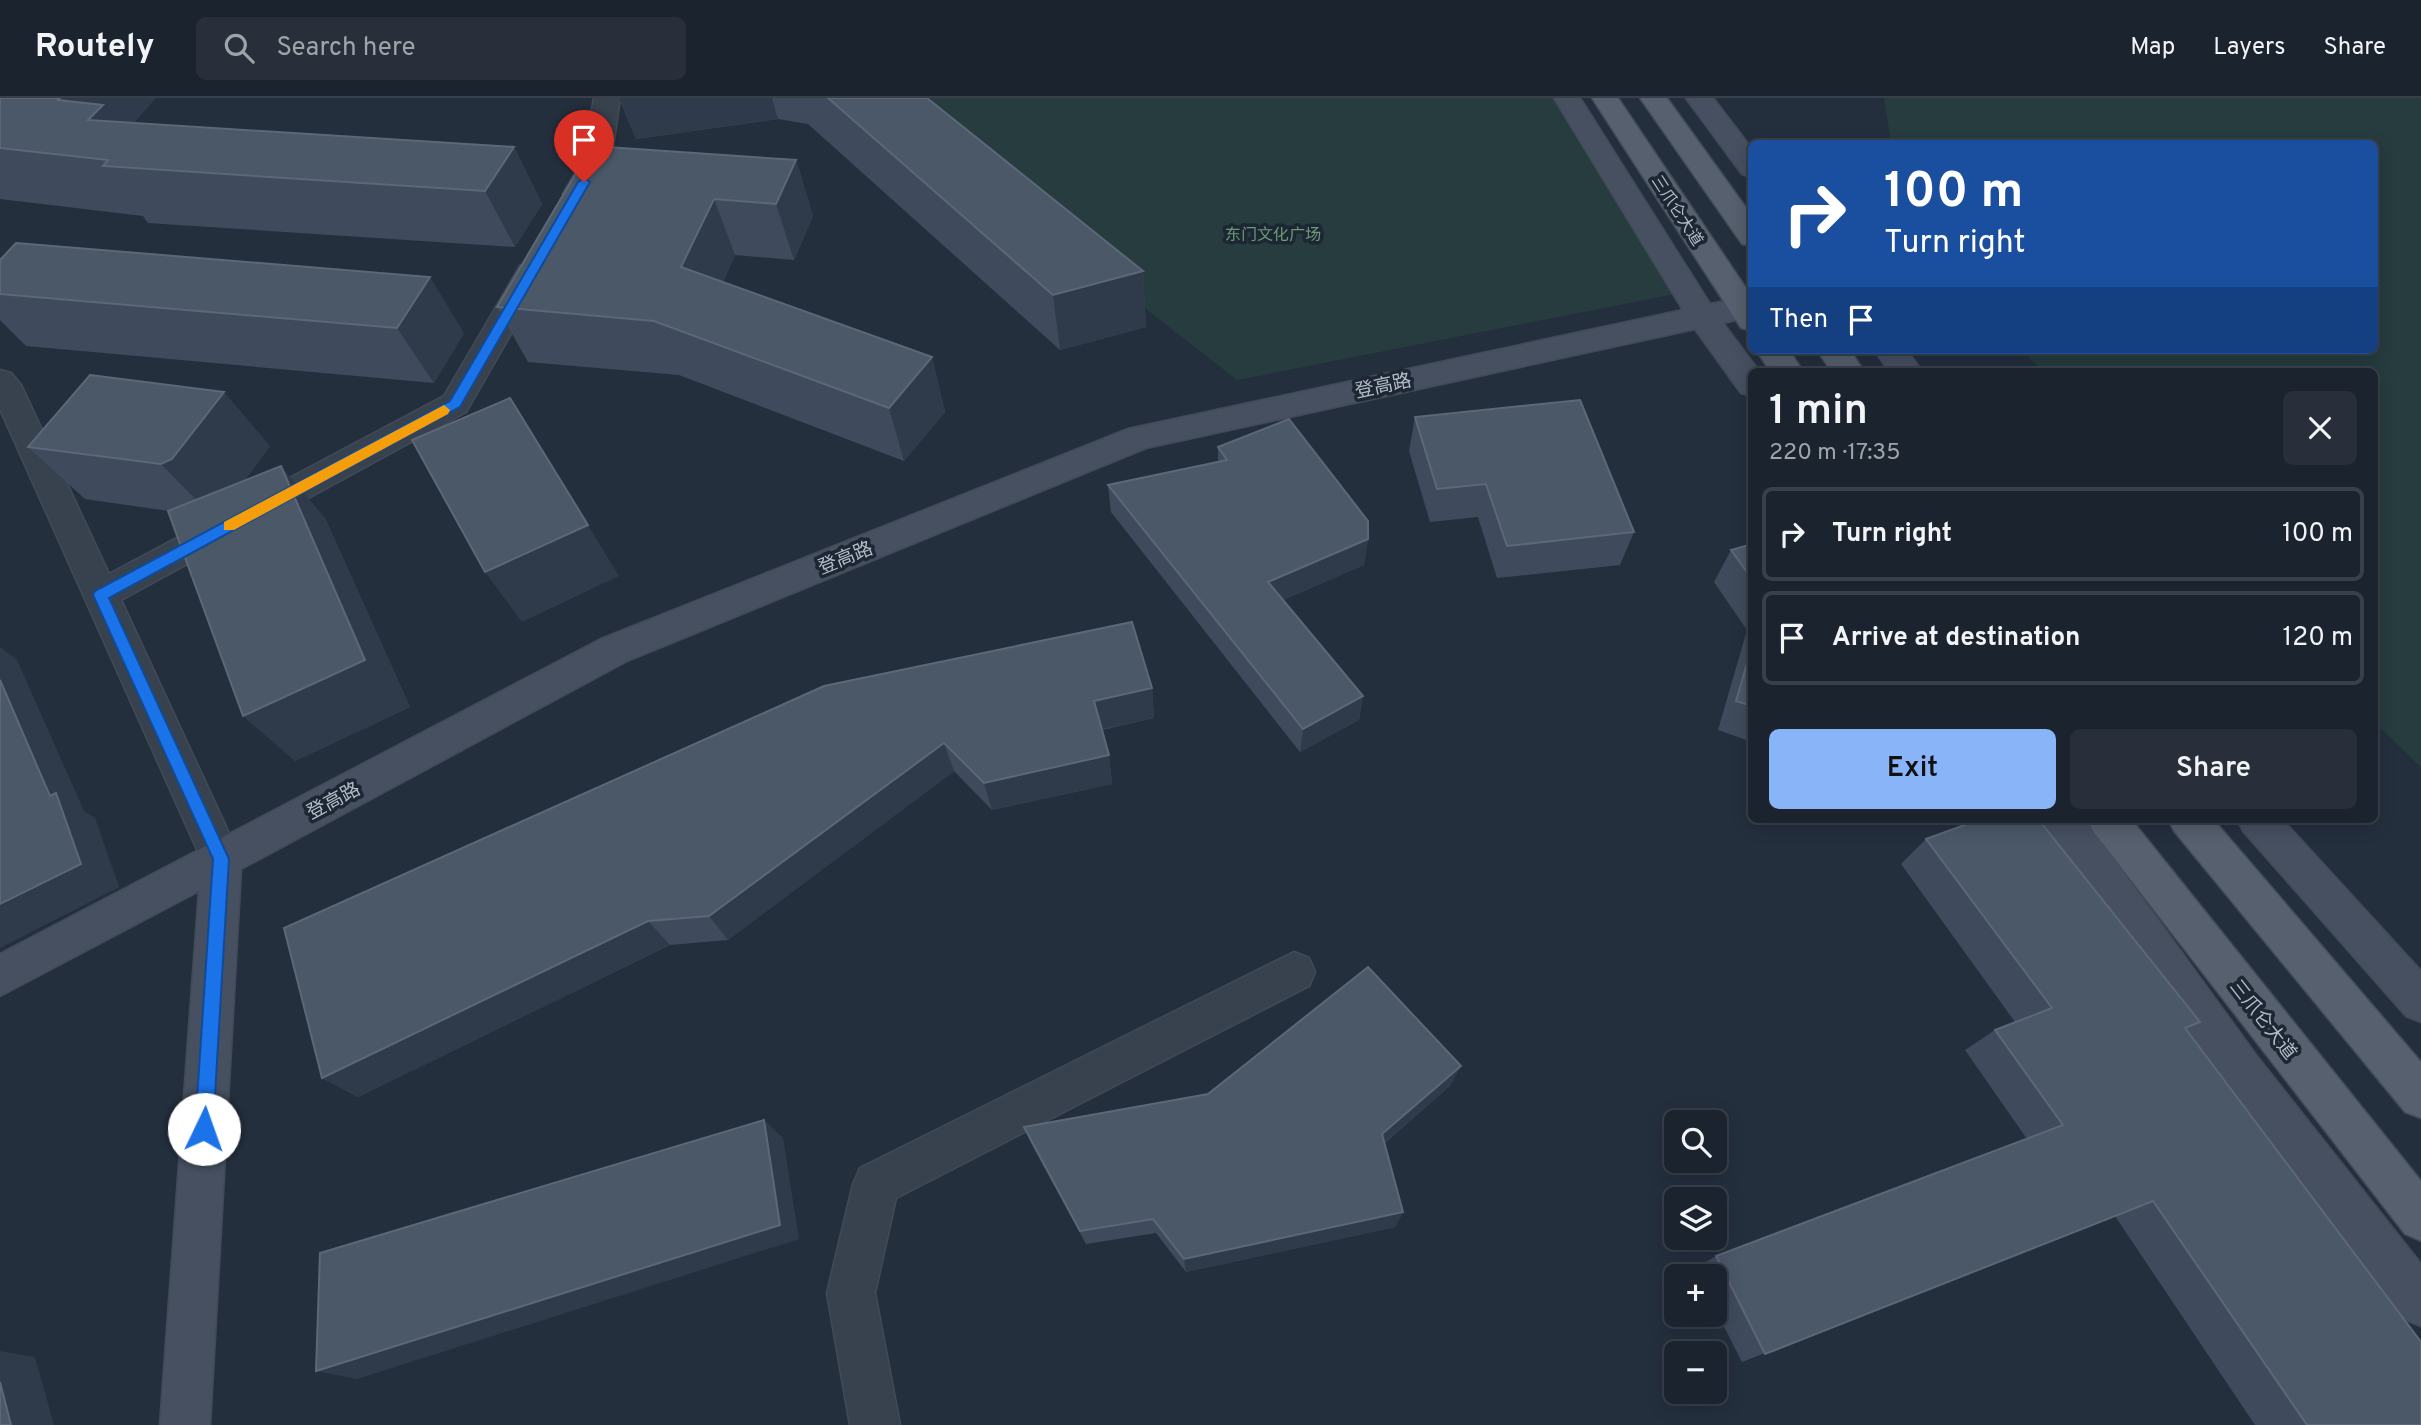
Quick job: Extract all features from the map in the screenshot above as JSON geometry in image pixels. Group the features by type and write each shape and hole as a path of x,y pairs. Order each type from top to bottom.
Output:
{"main road":[{"name":"三爪仑大道","path":"1605,98 1748,312"},
{"path":"1653,98 1748,231"},
{"path":"1836,354 1847,368"},
{"name":"三爪仑大道","path":"2110,823 2421,1218"},
{"path":"2191,823 2421,1096"}],"street":[{"path":"563,218 597,160 607,98"},
{"path":"1567,98 1702,316 1748,379"},
{"path":"1699,98 1748,163"},
{"path":"100,595 455,404 543,253"},
{"name":"登高路","path":"0,976 614,650 1140,437 1702,316 1748,312"},
{"path":"1893,354 1904,368"},
{"path":"0,381 5,385 221,859 185,1425"},
{"path":"2065,823 2240,1070 2421,1302"},
{"path":"2261,823 2421,1002"},
{"path":"875,1425 851,1293 876,1184 1294,972"}],"green space":[{"name":"东门文化广场","path":"875,98 1553,98 1675,294 1237,380"},
{"path":"1884,98 2421,98 2421,767 2378,726 2378,368 2040,368 2025,354 2378,354 2378,140 1891,140"}],"building":[{"path":"0,98 60,98 58,100 103,105 88,120 514,147 485,191 103,166 108,160 0,148"},
{"path":"828,98 927,98 1143,271 1053,295"},
{"path":"592,146 796,160 776,204 714,199 681,267 932,357 889,408 654,321 497,307"},
{"path":"16,243 430,277 397,328 0,294 0,260"},
{"path":"90,375 224,392 172,459 161,464 28,447"},
{"path":"510,398 588,525 485,572 412,440"},
{"path":"1580,400 1634,532 1507,546 1486,484 1437,489 1415,417"},
{"path":"1289,419 1368,521 1368,539 1268,582 1363,696 1303,729 1108,485 1227,460 1218,447"},
{"path":"281,466 365,660 243,716 168,511"},
{"path":"1748,545 1748,573 1731,550"},
{"path":"1132,622 1152,688 1094,701 1109,755 984,783 944,743 709,916 648,921 322,1078 284,928 824,686"},
{"path":"1748,660 1748,705 1736,701"},
{"path":"0,680 50,796 56,793 81,864 0,904"},
{"path":"1970,823 2041,823 2200,1022 2185,1028 2421,1342 2421,1425 2307,1425 2153,1201 1765,1354 1727,1278 1727,1264 1720,1264 1716,1256 2063,1125 1995,1030 2052,1008 1926,839"},
{"path":"1368,967 1461,1066 1382,1134 1403,1212 1184,1259 1153,1219 1080,1231 1024,1127 1208,1094"},
{"path":"764,1120 780,1225 316,1371 320,1253"},
{"path":"0,1382 11,1425 0,1425"}],"slow traffic":[{"path":"229,526 444,410"}],"route":[{"path":"204,1129 221,859 100,595 455,404 584,182"}]}
